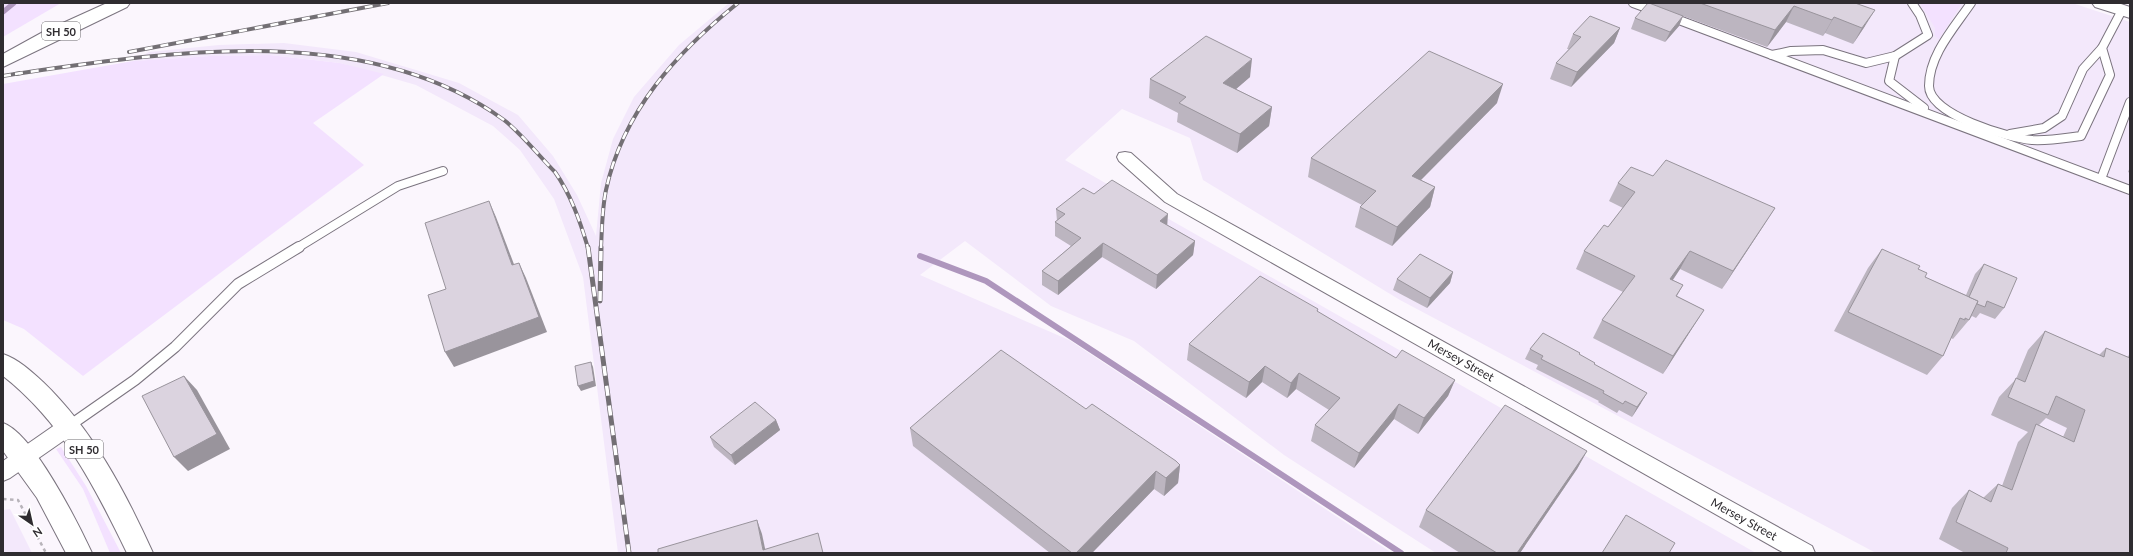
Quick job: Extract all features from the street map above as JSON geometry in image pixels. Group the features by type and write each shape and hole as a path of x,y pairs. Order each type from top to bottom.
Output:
{"main road":[{"name":"SH 50","path":"3,46 41,25 88,3"},
{"name":"SH 50","path":"3,61 50,36 121,3"},
{"path":"2101,3 2126,11"},
{"name":"SH 50","path":"3,363 42,396 69,426 98,471 140,553"},
{"path":"3,433 24,457 49,492 79,553"}],"street":[{"name":"Mersey Street","path":"1125,157 1171,198 1804,553"},
{"path":"3,472 69,426"}],"lane":[{"path":"1633,3 1934,115 1959,127 2130,190"},
{"path":"1771,55 1822,50 1866,62 1895,56 1928,35 1920,16 1912,3"},
{"path":"1971,3 1936,55 1929,87 1938,104 1967,120 2006,134 2026,140 2081,136 2110,75 2102,48"},
{"path":"2006,134 2044,128 2062,116 2083,69 2102,48 2126,11"},
{"path":"1895,56 1889,81 1931,113 1959,127"},
{"path":"2101,179 2130,102"},
{"path":"69,426 135,380 169,352 238,284 398,186 443,171"}],"path":[{"path":"3,499 18,500 46,553"}],"shaded area":[{"path":"3,3 61,3 3,37"},
{"path":"729,3 2072,3 2130,22 2130,553 1876,553 1400,300 1203,180 1190,138 1122,109 1065,160 1756,553 1436,553 1284,455 1134,341 1051,306 965,241 920,275 1069,340 1392,553 618,553 583,277 554,199 520,150 493,126 416,85 340,63 270,55 210,56 133,61 149,52 219,45 284,43 356,52 459,83 518,115 553,156 577,195 596,236 601,183 613,139 634,97 679,45"},
{"path":"1920,3 1962,3 1939,39 1935,36 1935,28"},
{"path":"270,55 340,63 384,74 313,123 364,165 83,376 24,329 3,320 3,84 133,61 210,56"},
{"path":"61,447 86,486 121,553 110,553 83,489 56,449"},
{"path":"10,509 32,553 3,553 3,510"}],"building":[{"path":"1648,3 1683,16 1670,32 1635,18"},
{"path":"1700,3 1855,3 1875,10 1862,28 1834,17 1832,20 1794,6 1775,30"},
{"path":"1590,16 1620,28 1577,72 1556,63 1581,37 1573,34"},
{"path":"1206,36 1252,59 1223,83 1272,107 1240,134 1179,103 1186,97 1150,79"},
{"path":"1429,51 1503,84 1412,176 1435,187 1397,227 1360,207 1376,191 1311,158"},
{"path":"1666,160 1775,208 1733,271 1690,251 1670,279 1683,285 1676,296 1704,310 1673,356 1602,320 1635,276 1584,251 1604,225 1608,227 1635,192 1618,183 1631,167 1653,176"},
{"path":"1112,180 1168,214 1160,221 1195,241 1157,275 1103,243 1058,281 1042,271 1081,238 1055,222 1065,214 1056,209 1083,188 1094,194"},
{"path":"489,201 512,265 519,263 539,317 445,352 428,295 446,289 425,223"},
{"path":"1882,249 1920,266 1918,269 1927,273 1925,277 1978,301 1969,320 1960,318 1943,356 1848,312"},
{"path":"1420,254 1453,272 1430,298 1397,279"},
{"path":"1984,264 2017,278 2004,308 1987,301 1985,307 1977,304 1978,301 1969,297"},
{"path":"1260,276 1318,309 1317,311 1396,358 1402,350 1455,380 1424,418 1399,404 1359,453 1315,425 1340,398 1299,373 1291,383 1265,366 1249,382 1189,344"},
{"path":"2045,331 2104,357 2106,348 2130,358 2130,553 2006,553 2008,548 1956,522 1969,490 1991,502 1998,484 2012,490 2036,424 2074,442 2085,410 2056,396 2048,415 2008,397 2016,378 2025,382"},
{"path":"1543,333 1580,353 1579,354 1595,363 1594,364 1647,393 1637,407 1625,401 1623,404 1603,393 1604,391 1541,359 1543,356 1530,349"},
{"path":"1001,350 1086,409 1092,404 1180,465 1166,478 1156,471 1076,553 1072,553 910,428"},
{"path":"591,362 594,381 578,386 575,366"},
{"path":"184,376 217,434 174,457 142,396"},
{"path":"755,402 776,420 731,455 710,437"},
{"path":"1505,405 1587,451 1517,553 1497,553 1426,510"},
{"path":"1626,515 1675,543 1669,553 1602,553"},
{"path":"757,520 763,550 818,533 823,553 658,553 658,549"}],"waterway":[{"path":"3,12 14,3"},
{"path":"920,256 986,281 1401,553"}],"railway":[{"path":"129,52 388,3"},
{"path":"601,248 606,190 614,161 625,134 639,109 674,63 694,42 738,3"},
{"path":"15,74 75,65 203,52 267,51 330,56 392,68 450,89 504,120 510,125 555,172 561,181 574,208 588,248"},
{"path":"15,74 21,73"},
{"path":"3,76 15,74"},
{"path":"588,247 629,553"},
{"path":"600,301 601,247"}]}
